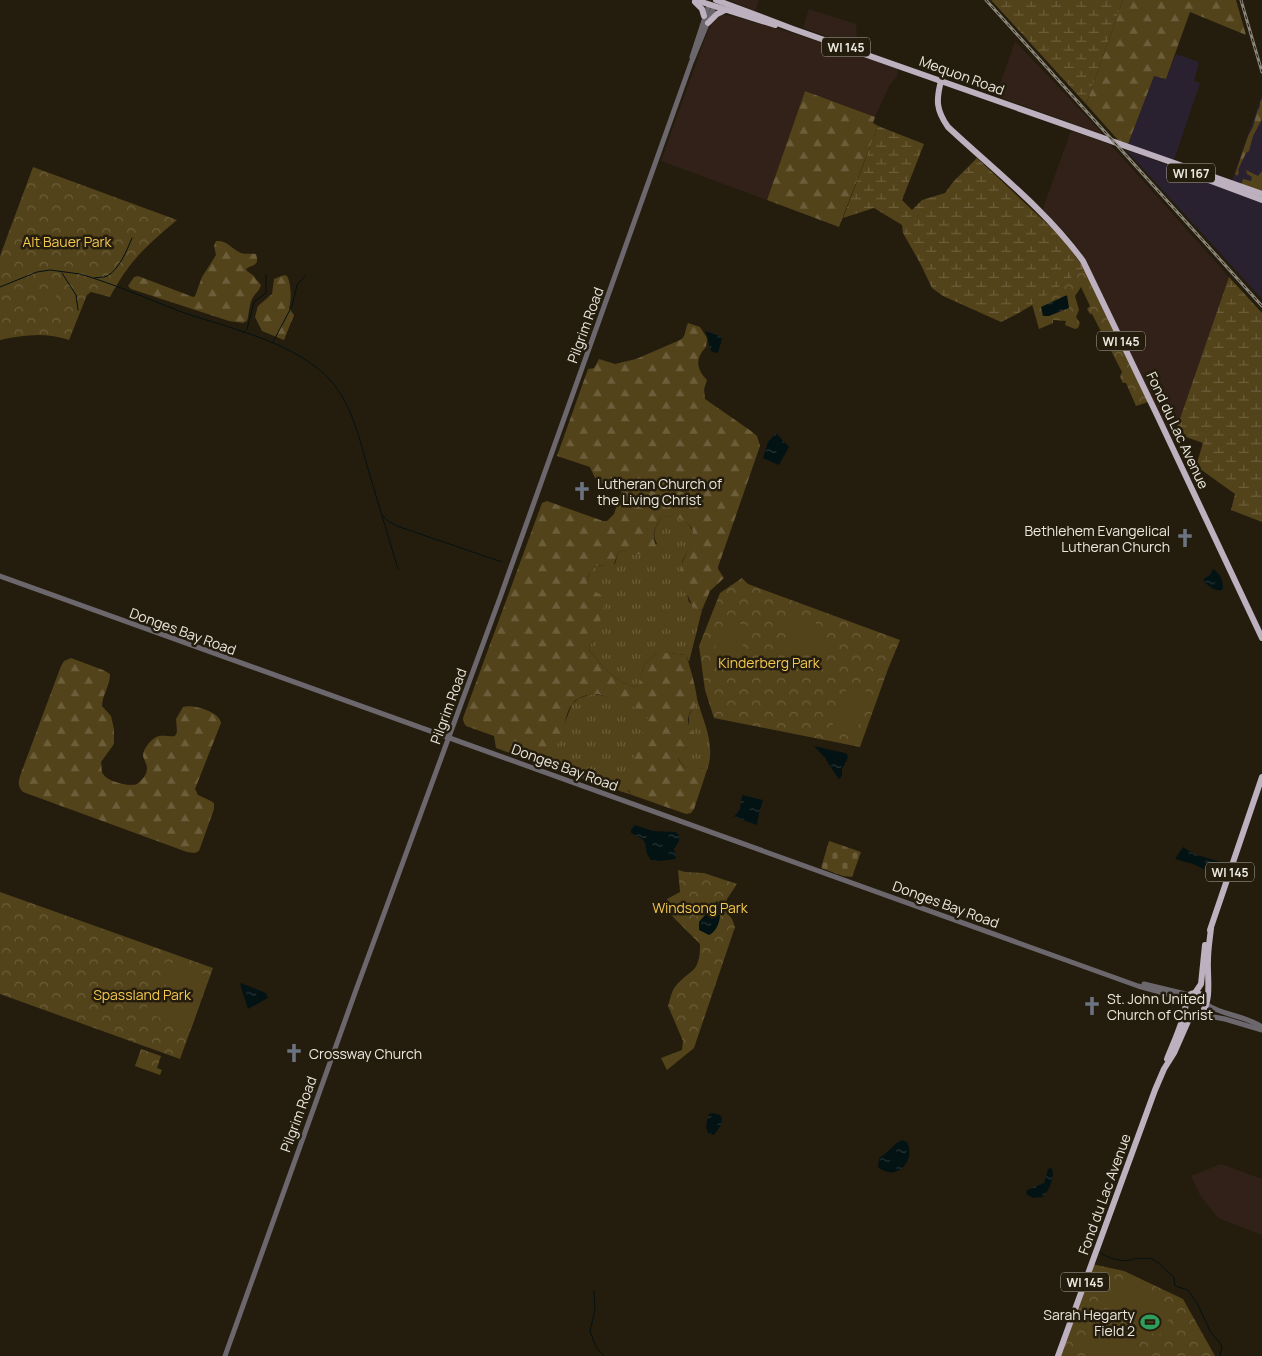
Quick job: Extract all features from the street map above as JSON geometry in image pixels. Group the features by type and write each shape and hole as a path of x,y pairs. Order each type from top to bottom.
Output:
{"main road":[{"name":"Mequon Road","path":"693,0 737,7 793,29 1262,194"},
{"path":"693,0 702,9 704,16"},
{"name":"WI 145","path":"726,0 737,7"},
{"name":"Mequon Road","path":"714,2 725,10 764,23 793,29"},
{"path":"708,23 717,14 725,10"},
{"name":"Fond du Lac Avenue","path":"941,80 938,94 938,109 948,127 1051,223 1083,261 1262,638"},
{"name":"Mequon Road","path":"1121,145 1262,200"},
{"name":"WI 145","path":"1186,1005 1201,984 1205,946 1262,777"},
{"name":"WI 145","path":"1197,1014 1204,1010 1206,1002 1211,928"},
{"path":"1193,994 1203,996 1206,1002"},
{"path":"1186,1005 1191,1012 1197,1014"},
{"name":"Fond du Lac Avenue","path":"1058,1356 1147,1110 1164,1070 1186,1005"},
{"name":"Fond du Lac Avenue","path":"1164,1070 1174,1053 1188,1019 1197,1014"}],"street":[{"name":"Pilgrim Road","path":"691,63 704,16 714,2"},
{"name":"Pilgrim Road","path":"225,1356 714,2"},
{"name":"Donges Bay Road","path":"0,576 1138,986 1178,997 1186,1005"},
{"name":"Donges Bay Road","path":"1122,979 1193,994"},
{"path":"1206,1002 1219,1012 1246,1019 1262,1028"},
{"path":"1197,1014 1262,1028"}],"shaded area":[{"path":"729,0 759,0 755,12"},
{"path":"809,9 856,24 858,47 803,28"},
{"path":"720,14 796,34 898,69 897,77 890,84 875,117 805,91 767,200 661,161 707,33"},
{"path":"1015,41 1103,134 996,96"},
{"path":"1176,54 1199,62 1194,81 1200,83 1174,160 1128,144 1154,76 1166,79"},
{"path":"1262,95 1262,192 1232,181"},
{"path":"1071,131 1110,144 1229,277 1172,442 1087,263 1072,240 1042,211"},
{"path":"1126,150 1262,199 1262,299"},
{"path":"1221,1164 1262,1179 1262,1235 1218,1218 1200,1195 1191,1176"}],"green space":[{"path":"991,0 1123,0 1086,104"},
{"path":"1123,0 1236,0 1246,35 1190,12 1166,79 1154,76 1128,144 1118,140 1086,104"},
{"path":"805,91 875,117 873,123 878,126 839,227 767,200"},
{"path":"1262,99 1262,119 1237,176 1235,174"},
{"path":"878,126 924,144 902,200 912,210 922,200 945,193 953,182 977,158 1061,237 1084,268 1044,297 1001,322 943,296 932,288 903,233 902,225 874,208 843,218"},
{"name":"Alt Bauer Park","path":"33,167 177,220 156,238 131,264 110,297 91,292 87,295 69,340 60,337 34,335 0,340 0,256"},
{"path":"1246,170 1258,176 1262,171 1262,192 1241,185 1243,179 1251,181 1252,177 1247,174"},
{"path":"216,241 226,243 241,253 256,254 256,263 246,269 261,285 251,301 247,321 243,323 229,321 131,289 128,286 134,277 138,276 193,297 195,296 202,277 216,255 214,246"},
{"path":"1084,268 1148,402 1136,406 1126,383 1123,383 1120,377 1122,372 1092,314 1087,309 1090,306 1081,287 1075,296 1079,310 1076,317 1080,323 1078,328 1075,329 1065,325 1066,321 1053,320 1053,323 1039,329 1032,304 1052,292"},
{"path":"284,275 287,276 291,296 289,308 294,315 284,340 262,331 255,317 258,306 272,294 274,279"},
{"path":"1229,277 1262,313 1262,522 1231,510 1235,494 1196,466 1203,443 1175,433"},
{"path":"55,288 56,296 54,302 49,306 41,308 38,291"},
{"path":"688,323 700,327 707,338 706,347 700,355 698,363 703,376 707,380 704,389 705,399 757,436 760,446 718,567 724,578 710,591 702,610 694,607 686,594 680,589 680,570 691,543 692,528 678,518 667,516 662,517 655,528 654,539 656,547 652,555 630,554 623,550 618,553 613,567 601,565 592,569 588,582 590,588 602,596 604,601 601,620 589,650 615,677 635,687 640,682 644,665 657,653 686,655 697,698 696,704 689,715 688,722 698,739 694,746 687,747 678,758 685,767 691,769 703,768 706,773 694,809 691,813 686,814 632,795 628,788 627,775 648,718 647,713 642,710 598,694 581,697 573,703 569,710 548,767 496,748 494,736 466,726 463,718 542,503 547,501 603,521 607,521 614,514 622,490 618,486 606,481 601,484 595,478 590,467 557,456 588,369 594,368 599,359 615,364 636,359 680,340"},
{"path":"671,516 685,521 693,532 692,542 682,563 682,572 689,602 702,610 689,662 686,655 657,653 644,665 640,682 635,687 615,677 589,650 602,613 601,595 590,589 588,577 597,566 615,564 618,553 623,550 628,553 637,554 645,552 657,544 654,536 656,527 662,517"},
{"name":"Kinderberg Park","path":"742,578 748,584 900,640 860,747 714,718 705,690 699,646 720,593"},
{"path":"791,616 806,619 817,624 824,634 827,650 791,654 785,617"},
{"path":"726,619 749,627 734,671 710,662"},
{"path":"71,658 110,674 102,706 111,716 114,729 114,744 101,762 103,774 114,781 133,785 142,779 147,771 147,765 143,756 146,747 159,736 175,736 177,732 176,719 183,707 193,707 211,712 219,719 221,723 195,789 198,795 214,803 214,809 199,851 195,853 187,852 23,792 20,788 20,776 61,666 64,661"},
{"path":"848,685 870,693 854,737 831,729"},
{"path":"593,694 621,701 648,713 628,791 632,795 545,766 548,766 572,704 579,698"},
{"path":"697,699 710,745 709,763 706,773 703,768 691,769 685,767 678,757 687,747 689,716"},
{"path":"829,841 861,852 852,877 843,876 821,868"},
{"name":"Windsong Park","path":"678,870 704,873 737,884 727,899 725,910 735,927 694,1048 667,1070 661,1058 682,1050 683,1041 668,1006 672,991 694,970 700,954 700,944 673,917 667,899 680,892"},
{"name":"Spassland Park","path":"0,892 213,968 180,1059 0,994"},
{"path":"166,961 207,975 199,997 158,982"},
{"path":"154,987 200,1004 191,1029 145,1012"},
{"path":"141,1049 161,1056 157,1068 162,1070 160,1075 135,1066"},
{"path":"1092,1264 1124,1271 1183,1299 1215,1356 1058,1356"},
{"name":"Sarah Hegarty Field 2","path":"1127,1279 1175,1308 1158,1337 1109,1307"},
{"path":"1099,1322 1148,1352 1146,1356 1090,1356 1082,1351"}],"water":[{"path":"1067,295 1069,308 1049,316 1043,316 1041,307"},
{"path":"705,331 720,336 722,339 718,353 711,351"},
{"path":"776,433 789,447 779,465 763,458 768,442"},
{"path":"1213,569 1221,578 1222,591 1213,589 1204,582 1204,579 1210,575"},
{"path":"814,746 845,753 849,756 842,769 840,779 824,757"},
{"path":"742,795 763,800 757,825 734,817 740,809"},
{"path":"635,825 653,831 675,832 679,835 679,841 674,849 675,859 651,860 646,851 645,842 631,833"},
{"path":"1183,847 1194,854 1221,862 1214,874 1193,864 1175,859"},
{"path":"717,901 720,910 718,925 713,933 709,935 699,930 699,922"},
{"path":"241,983 266,993 268,998 248,1009"},
{"path":"709,1114 720,1115 722,1118 721,1125 714,1135 707,1132 706,1127"},
{"path":"902,1140 907,1142 909,1149 907,1162 903,1167 898,1171 892,1172 878,1167 879,1158"},
{"path":"1051,1168 1053,1172 1052,1180 1043,1197 1033,1198 1026,1194 1027,1190 1044,1183 1048,1169"}],"waterway":[{"path":"94,278 107,276 115,269 132,238"},
{"path":"0,287 37,272 50,270 80,274 179,311 266,340 307,361 324,374 338,390 349,411 358,433 398,569"},
{"path":"62,273 76,295 78,310"},
{"path":"243,333 247,329 254,302 266,293 266,275"},
{"path":"273,342 292,306 297,285 305,276"},
{"path":"382,515 397,526 502,562"},
{"path":"1099,1252 1118,1260 1127,1261 1136,1258 1148,1258 1158,1263 1174,1277 1175,1286 1188,1290 1198,1305 1210,1331 1222,1347 1220,1356"},
{"path":"594,1291 595,1310 590,1331 596,1347 604,1356"}],"railway":[{"path":"986,0 1262,306"},
{"path":"1241,0 1262,72"}],"place":[{"name":"Lutheran Church of the Living Christ","path":"582,491"},
{"name":"Bethlehem Evangelical Lutheran Church","path":"1185,538"},
{"name":"St. John United Church of Christ","path":"1092,1006"},
{"name":"Crossway Church","path":"294,1053"},
{"name":"Sarah Hegarty Field 2","path":"1150,1322"}]}
